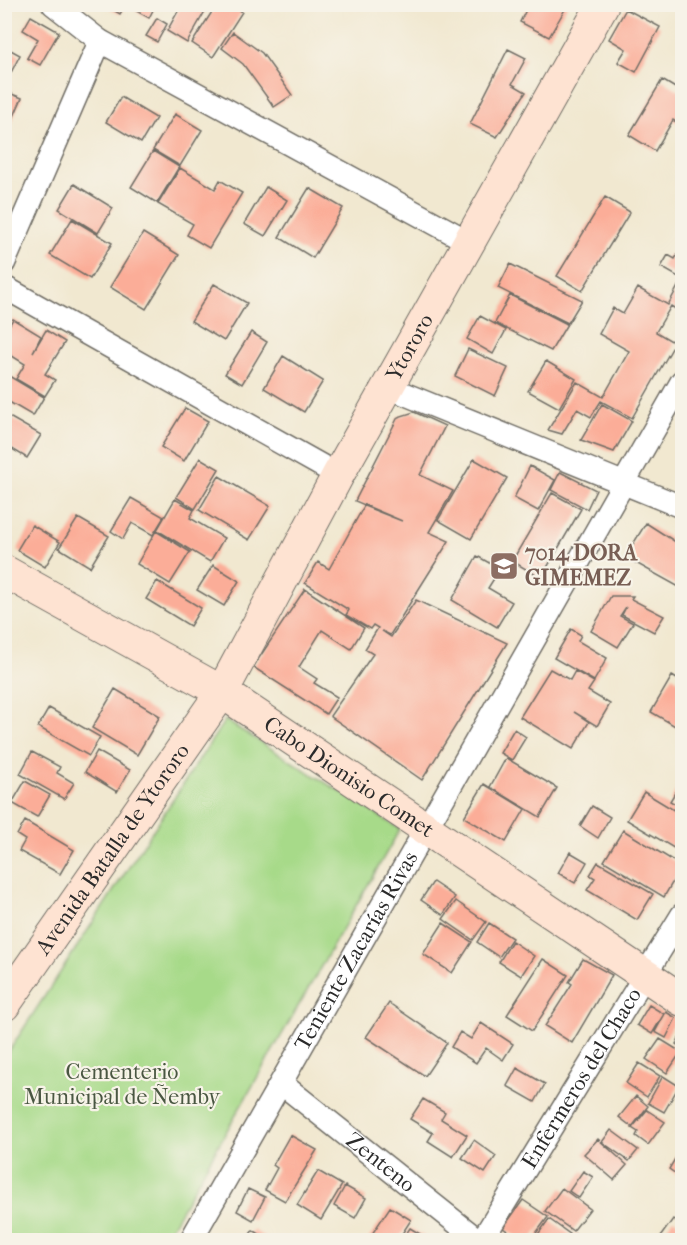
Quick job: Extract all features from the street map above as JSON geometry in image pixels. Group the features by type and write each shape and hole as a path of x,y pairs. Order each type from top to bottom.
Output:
{"street":[{"path":"53,4 100,41 469,242"},
{"name":"Ytororo","path":"222,692 338,475 390,388 603,4"},
{"path":"4,263 100,41"},
{"path":"4,286 338,475"},
{"name":"Teniente Zacarías Rivas","path":"191,1240 682,381"},
{"path":"390,388 682,507"},
{"name":"Cabo Dionisio Comet","path":"4,571 222,692 682,1000"},
{"name":"Avenida Batalla de Ytororo","path":"4,1005 222,692"},
{"name":"Enfermeros del Chaco","path":"480,1240 682,915"},
{"name":"Zenteno","path":"282,1084 480,1240"}],"green space":[{"name":"Cementerio Municipal de Ñemby","path":"225,720 400,829 164,1240 5,1240 5,1057"}],"building":[{"path":"103,4 126,4 120,14"},
{"path":"133,4 156,4 149,18 131,8"},
{"path":"188,4 209,4 187,43 167,31 181,6 186,9"},
{"path":"217,4 231,4 242,12 213,57 192,43"},
{"path":"529,4 568,4 549,37 520,22"},
{"path":"626,9 660,27 636,72 618,62 626,49 609,39"},
{"path":"31,16 59,32 40,65 27,58 38,39 23,30"},
{"path":"157,18 167,24 157,42 146,36"},
{"path":"233,32 262,53 292,95 274,107 243,64 222,48"},
{"path":"7,48 20,55 4,86 4,52"},
{"path":"508,49 526,58 512,84 526,92 497,137 470,124"},
{"path":"662,80 682,92 682,122 681,125 673,120 655,151 629,135"},
{"path":"4,91 22,98 8,130 4,128"},
{"path":"121,97 156,118 141,143 106,122"},
{"path":"175,114 202,130 180,166 153,150"},
{"path":"153,151 179,167 157,203 131,187"},
{"path":"180,168 215,189 220,180 242,193 209,248 187,235 193,224 158,204"},
{"path":"74,184 113,208 98,233 59,209"},
{"path":"266,187 287,200 265,236 244,224"},
{"path":"309,188 343,208 313,258 279,237"},
{"path":"605,197 630,212 582,291 557,276"},
{"path":"72,219 112,243 90,279 50,255"},
{"path":"143,233 179,255 146,309 110,287"},
{"path":"682,247 682,279 661,267 668,255 675,259"},
{"path":"510,264 582,300 568,323 498,288"},
{"path":"682,279 682,313 671,306 656,332 675,343 632,418 601,401 591,417 577,409 562,434 548,430 577,382 603,397 629,351 599,334 613,308 623,314 638,288 668,305"},
{"path":"214,284 247,303 224,341 191,321"},
{"path":"510,295 567,324 551,351 495,323"},
{"path":"480,316 506,330 493,354 467,339"},
{"path":"13,319 41,336 33,352 46,330 65,342 45,374 55,380 45,396 16,379 25,364 4,351 4,333"},
{"path":"251,332 267,342 242,384 225,374"},
{"path":"468,349 508,368 495,396 455,376"},
{"path":"283,356 323,381 304,412 264,388"},
{"path":"546,361 576,379 559,408 528,391"},
{"path":"4,373 44,397 33,416 4,399"},
{"path":"602,404 632,421 614,452 581,440"},
{"path":"185,408 208,421 184,461 161,447"},
{"path":"414,412 445,426 420,475 453,491 429,532 449,541 390,635 382,631 391,637 416,600 507,643 422,780 330,716 373,654 365,649 378,628 373,625 370,629 346,615 349,610 305,583 318,562 329,569 364,506 402,521 355,501 398,417"},
{"path":"4,414 41,435 27,458 4,444"},
{"path":"200,458 219,469 195,509 176,497"},
{"path":"474,459 507,478 471,539 438,520"},
{"path":"530,466 555,480 538,511 514,498"},
{"path":"560,472 596,490 587,509 551,490"},
{"path":"219,476 270,506 249,540 199,510"},
{"path":"552,493 581,509 541,578 512,561"},
{"path":"131,498 164,517 153,535 132,523 123,539 111,531"},
{"path":"175,499 194,510 190,518 224,538 210,562 157,530"},
{"path":"78,518 109,536 90,567 59,548"},
{"path":"646,523 682,546 682,582 679,587 625,557"},
{"path":"32,525 60,542 45,567 17,550"},
{"path":"156,531 190,552 170,584 137,564"},
{"path":"477,556 500,569 488,588 512,602 497,627 452,600"},
{"path":"213,565 239,581 224,606 197,590"},
{"path":"157,581 201,608 190,626 146,599"},
{"path":"305,589 364,628 351,649 322,630 299,667 317,679 314,683 337,697 326,714 253,667"},
{"path":"611,596 633,596 631,599 664,616 654,632 622,615 626,607 620,616 633,623 618,647 591,631"},
{"path":"571,629 581,635 578,641 607,658 594,681 554,658"},
{"path":"550,669 570,680 575,671 594,682 588,691 610,704 597,726 574,712 589,722 573,749 520,717"},
{"path":"672,676 682,682 682,730 651,712"},
{"path":"115,689 160,716 137,755 92,728"},
{"path":"49,708 100,737 89,756 38,727"},
{"path":"514,729 526,737 512,760 500,753"},
{"path":"97,751 130,770 117,792 85,772"},
{"path":"32,752 60,767 57,773 74,783 64,799 20,774"},
{"path":"506,758 557,788 540,817 490,787"},
{"path":"25,781 50,795 37,817 12,803"},
{"path":"682,781 682,808 670,801"},
{"path":"484,784 525,809 506,842 464,817"},
{"path":"644,792 682,815 682,853 627,820"},
{"path":"592,806 610,817 598,838 580,826"},
{"path":"25,821 74,850 60,874 19,851 25,840 17,835"},
{"path":"623,830 682,866 664,897 604,861"},
{"path":"570,852 587,862 575,883 558,873"},
{"path":"598,862 653,894 637,920 587,890 595,878 590,875"},
{"path":"433,882 455,897 443,915 421,900"},
{"path":"456,901 486,922 473,940 443,919"},
{"path":"443,923 472,942 452,973 423,954"},
{"path":"489,923 512,938 499,957 477,942"},
{"path":"512,941 534,956 521,976 499,962"},
{"path":"543,959 568,975 532,1031 507,1015"},
{"path":"583,959 612,975 572,1043 545,1026 572,984 569,982"},
{"path":"389,1003 447,1043 425,1076 366,1037"},
{"path":"649,1005 664,1014 652,1034 637,1025"},
{"path":"666,1012 676,1018 666,1038 655,1032"},
{"path":"481,1023 513,1044 503,1060 486,1048 476,1063 451,1047 460,1032 471,1039"},
{"path":"682,1033 682,1048 676,1044"},
{"path":"660,1039 681,1052 667,1073 646,1059"},
{"path":"639,1063 660,1076 647,1097 626,1083"},
{"path":"517,1068 545,1084 535,1102 507,1086"},
{"path":"663,1076 679,1086 664,1112 648,1103"},
{"path":"636,1096 648,1106 632,1127 619,1117"},
{"path":"423,1099 445,1112 441,1119 467,1135 453,1157 428,1141 433,1133 410,1119"},
{"path":"647,1110 665,1122 648,1145 636,1136 638,1132 632,1128"},
{"path":"611,1130 638,1150 629,1161 602,1142"},
{"path":"290,1135 317,1150 285,1201 265,1190 277,1168 273,1165"},
{"path":"598,1139 627,1165 614,1180 584,1154"},
{"path":"474,1140 496,1156 485,1173 462,1158"},
{"path":"679,1152 682,1155 682,1178 669,1169"},
{"path":"318,1171 342,1185 321,1220 297,1205"},
{"path":"583,1171 593,1177 579,1198 569,1191"},
{"path":"345,1186 366,1198 355,1218 334,1206"},
{"path":"562,1188 590,1209 573,1231 545,1211"},
{"path":"248,1189 265,1197 253,1220 237,1211"},
{"path":"523,1200 548,1217 531,1240 521,1240 503,1228"},
{"path":"390,1207 411,1220 398,1240 368,1240"},
{"path":"549,1219 571,1235 567,1240 534,1240"},
{"path":"673,1219 682,1225 682,1240 658,1240"},
{"path":"410,1228 430,1240 402,1240"},
{"path":"253,1230 269,1240 246,1240"},
{"path":"575,1234 584,1240 571,1240"}],"place":[{"name":"7014 DORA GIMEMEZ","path":"504,566"}]}
